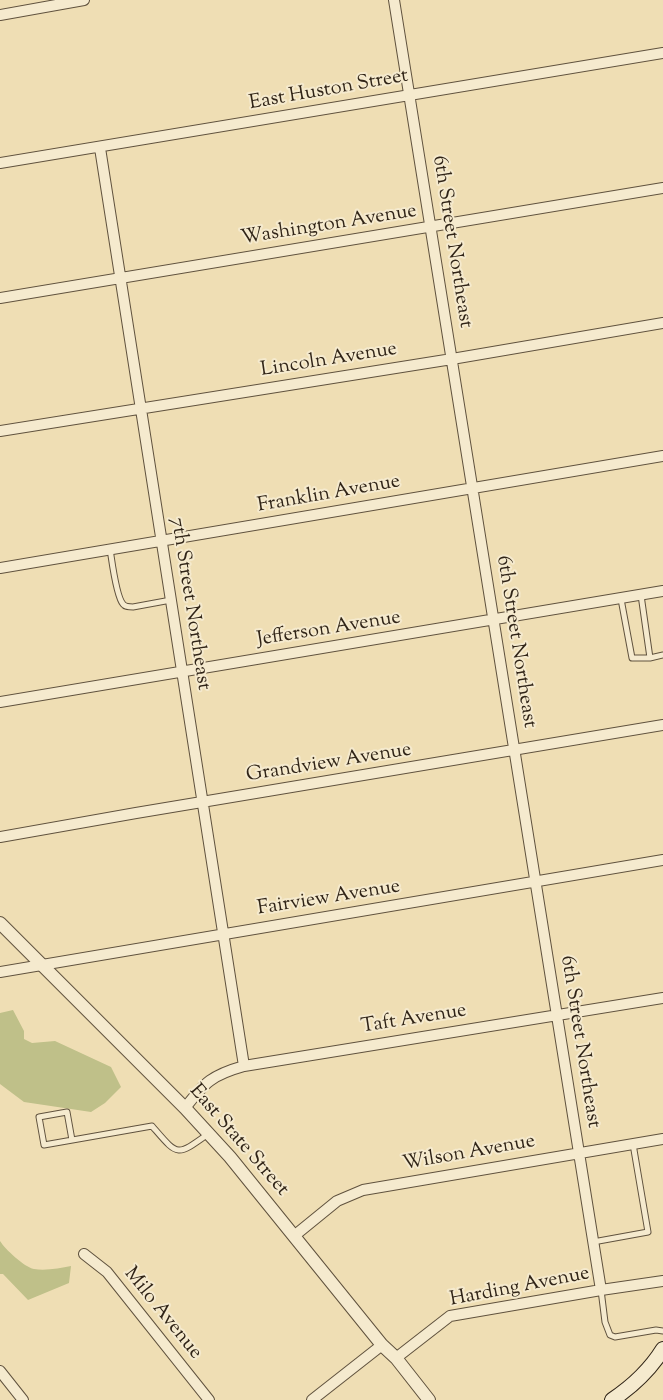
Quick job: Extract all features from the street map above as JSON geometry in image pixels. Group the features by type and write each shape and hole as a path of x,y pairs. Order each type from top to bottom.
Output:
{"main road":[{"path":"612,1400 626,1391 650,1368 663,1349"}],"street":[{"path":"0,15 84,0"},
{"name":"6th Street Northeast","path":"394,0 601,1290"},
{"name":"East Huston Street","path":"0,163 100,148 663,53"},
{"name":"7th Street Northeast","path":"100,148 244,1066"},
{"name":"Washington Avenue","path":"0,298 663,188"},
{"name":"Lincoln Avenue","path":"0,431 452,359 663,323"},
{"name":"Franklin Avenue","path":"0,568 663,456"},
{"name":"Jefferson Avenue","path":"0,702 663,591"},
{"name":"Grandview Avenue","path":"0,838 663,725"},
{"name":"Fairview Avenue","path":"0,972 663,860"},
{"name":"East State Street","path":"0,923 185,1108 253,1183 382,1345 396,1358 429,1400"},
{"name":"Taft Avenue","path":"185,1108 201,1087 210,1079 244,1066 663,998"},
{"name":"Wilson Avenue","path":"294,1236 337,1201 363,1190 663,1139"},
{"name":"Milo Avenue","path":"84,1254 107,1272 209,1400"},
{"name":"Harding Avenue","path":"396,1358 450,1316 601,1290 663,1282"},
{"path":"312,1400 382,1345"},
{"path":"0,1371 23,1400"}],"lane":[{"path":"110,549 119,595 123,604 129,608 171,600"},
{"path":"641,595 650,658"},
{"path":"621,598 632,658 650,658 663,655"},
{"path":"72,1140 67,1112 39,1117 44,1145 152,1126 172,1149 179,1152 187,1149 208,1134"},
{"path":"593,1242 648,1232 632,1144"},
{"path":"601,1290 610,1335 616,1337 663,1330"}],"green space":[{"path":"13,1010 24,1031 24,1039 32,1043 55,1041 111,1067 121,1087 105,1103 91,1112 24,1102 0,1084 0,1013"},
{"path":"0,1241 15,1257 30,1268 43,1270 71,1266 69,1283 28,1300 3,1274 0,1274"}]}
